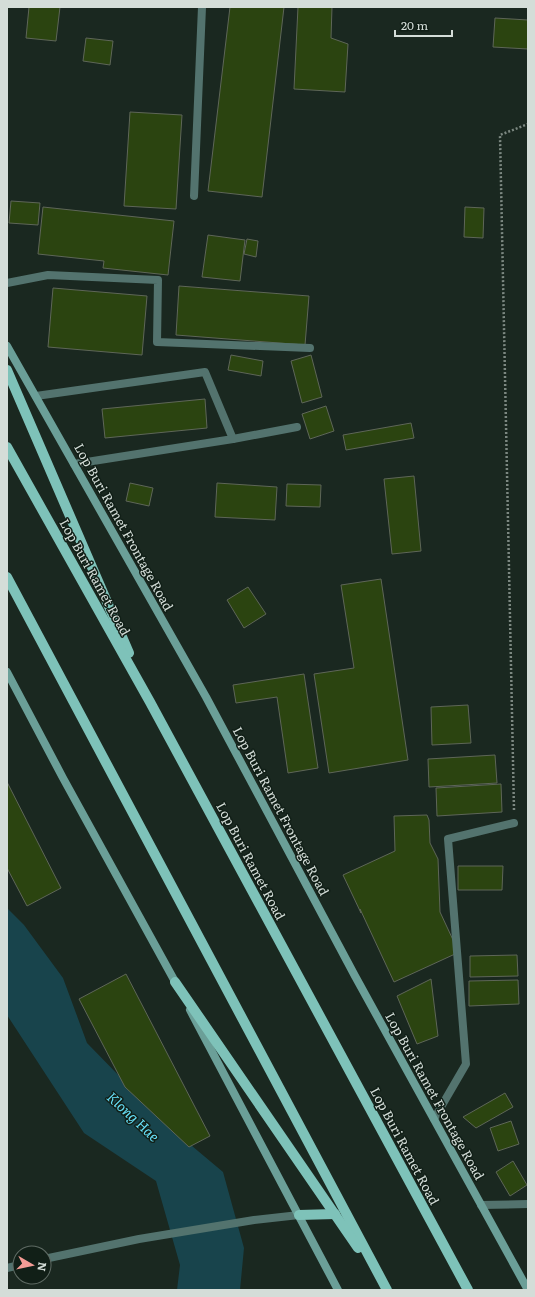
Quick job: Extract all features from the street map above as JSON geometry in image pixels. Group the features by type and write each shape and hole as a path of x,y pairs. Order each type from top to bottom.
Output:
{"main road":[{"name":"Lop Buri Ramet Frontage Road","path":"7,346 206,697 351,969 528,1290"},
{"path":"7,370 150,702"},
{"name":"Lop Buri Ramet Road","path":"7,447 150,702 468,1290"},
{"path":"7,577 386,1289"},
{"path":"7,672 338,1290"},
{"path":"174,982 386,1289"},
{"path":"299,1215 334,1214"}],"street":[{"path":"194,196 202,7"},
{"path":"7,283 48,275 158,280 157,342 310,348"},
{"path":"36,396 205,372 233,439"},
{"path":"74,464 233,439 297,427"},
{"path":"434,1119 466,1064 448,839 514,823"},
{"path":"481,1205 528,1204"},
{"path":"52,1257 139,1239 254,1220 299,1215"}],"path":[{"path":"514,823 500,135 528,124"}],"water":[{"name":"Klong Hae","path":"7,908 24,925 63,978 87,1043 167,1125 223,1172 244,1248 240,1290 177,1290 180,1265 156,1181 84,1133 7,1015"}],"building":[{"path":"29,7 60,7 56,41 26,38"},
{"path":"230,7 284,7 262,197 208,191"},
{"path":"298,7 332,7 331,38 348,44 345,92 294,89"},
{"path":"495,18 528,20 528,49 493,47"},
{"path":"86,38 113,41 110,65 83,61"},
{"path":"130,112 182,115 176,209 124,206"},
{"path":"11,201 40,203 38,225 9,223"},
{"path":"43,207 174,221 168,275 103,268 104,261 38,254"},
{"path":"465,207 484,208 483,238 464,237"},
{"path":"208,235 245,240 240,281 202,277"},
{"path":"247,239 258,241 256,257 244,254"},
{"path":"179,286 309,296 305,345 176,335"},
{"path":"53,288 147,296 142,355 48,347"},
{"path":"231,355 263,361 261,376 228,370"},
{"path":"311,355 322,397 302,403 291,361"},
{"path":"205,399 207,428 105,438 102,409"},
{"path":"326,406 334,431 310,439 302,414"},
{"path":"411,423 414,438 346,450 343,435"},
{"path":"414,476 421,551 392,554 384,479"},
{"path":"130,483 153,488 149,506 126,501"},
{"path":"217,483 277,487 275,520 215,517"},
{"path":"287,484 321,485 320,507 286,506"},
{"path":"381,579 408,760 329,773 314,674 354,668 341,585"},
{"path":"248,587 266,614 244,628 227,600"},
{"path":"304,674 318,768 288,773 277,697 236,703 233,685"},
{"path":"468,705 471,743 432,745 431,707"},
{"path":"495,755 497,783 429,787 428,759"},
{"path":"7,782 61,888 27,906 7,868"},
{"path":"501,784 502,812 437,816 436,788"},
{"path":"427,815 429,820 430,843 438,859 440,912 454,942 455,954 394,982 343,875 395,851 394,816"},
{"path":"458,866 503,866 502,890 458,890"},
{"path":"517,955 518,976 470,977 470,956"},
{"path":"126,974 210,1136 189,1147 125,1087 79,999"},
{"path":"431,979 438,1036 417,1044 397,996"},
{"path":"518,980 519,1004 469,1006 469,981"},
{"path":"505,1093 513,1107 476,1128 463,1117"},
{"path":"511,1121 519,1144 498,1151 490,1128"},
{"path":"513,1161 527,1185 510,1196 496,1172"}]}
